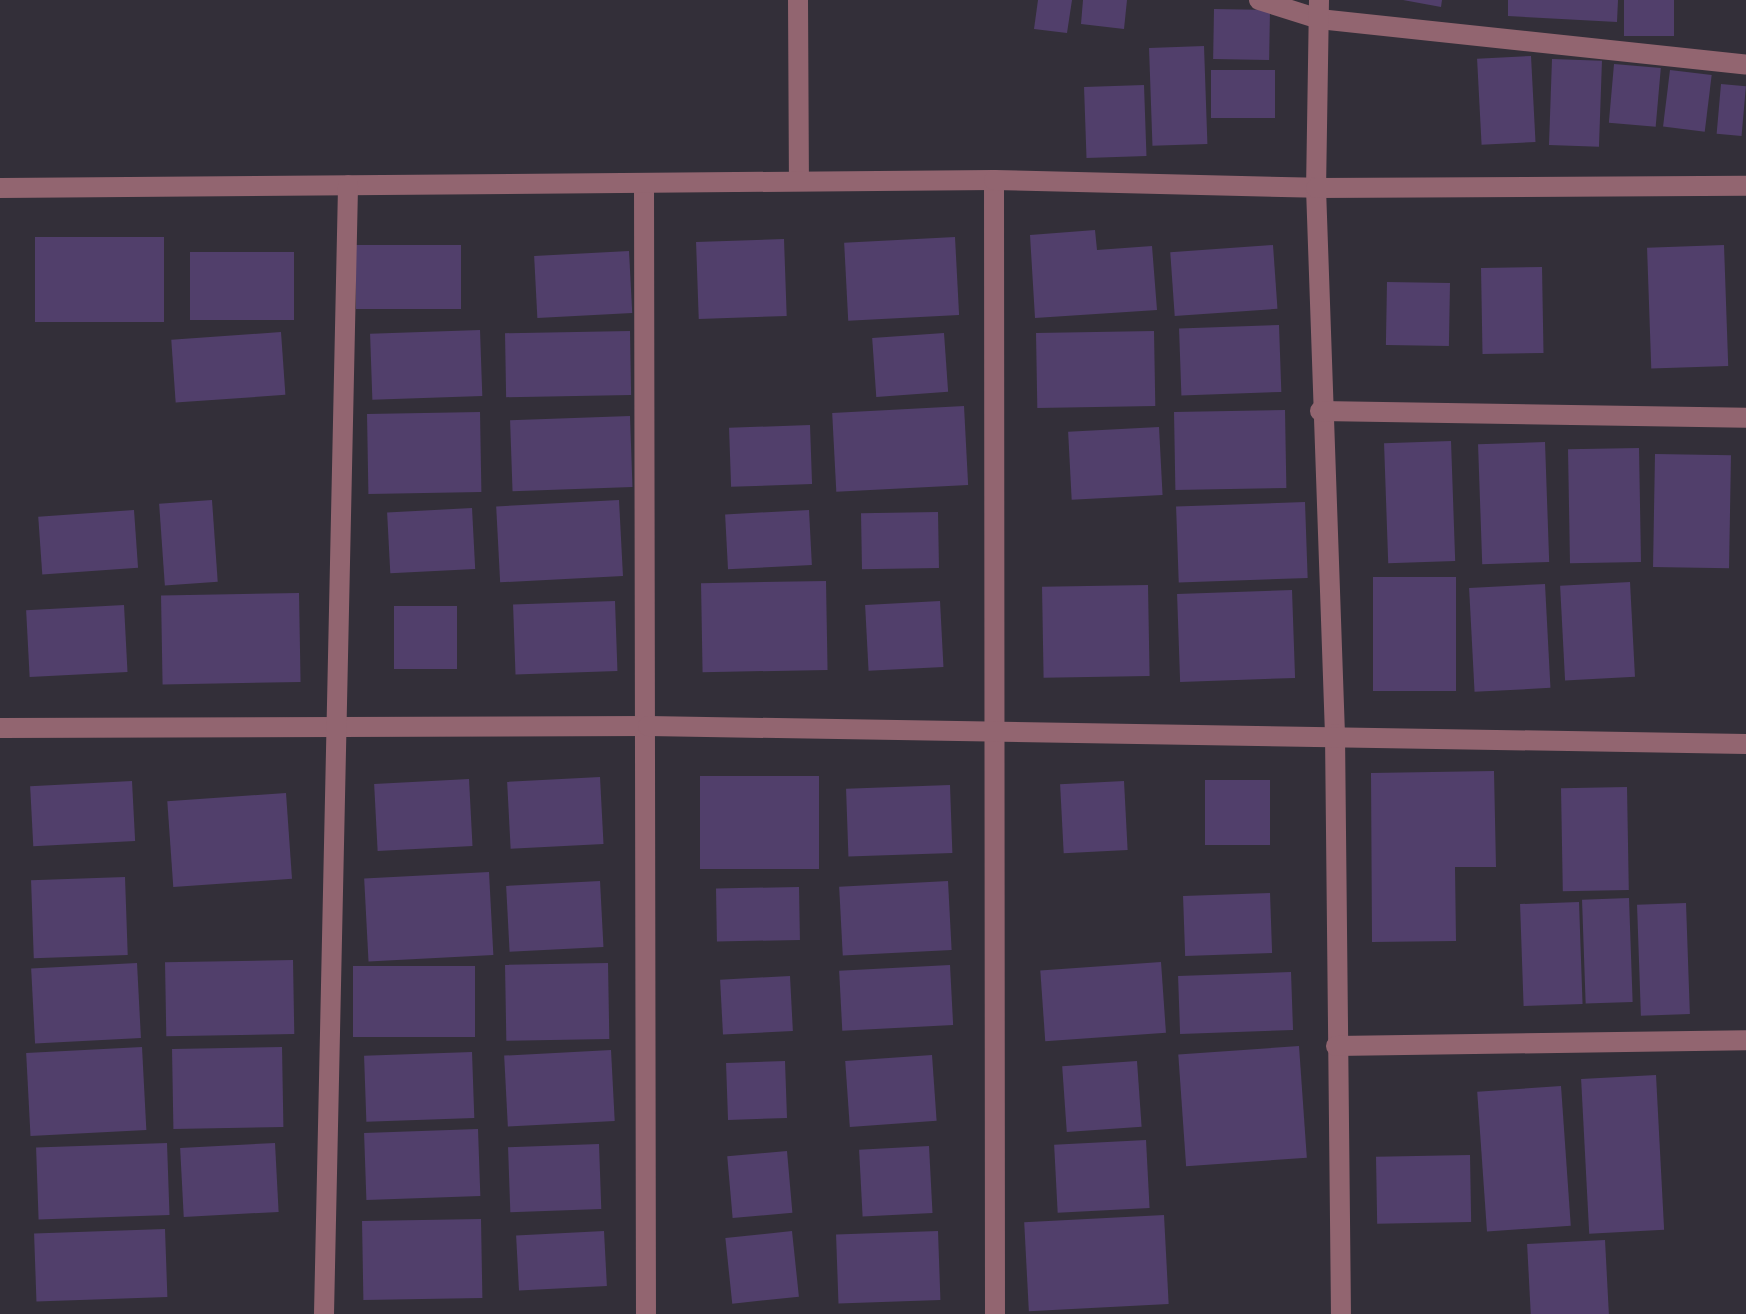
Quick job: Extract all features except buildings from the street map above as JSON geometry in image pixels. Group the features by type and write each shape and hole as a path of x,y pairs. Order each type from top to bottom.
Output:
{"street":[{"path":"798,0 799,181"},
{"path":"1259,0 1746,65"},
{"path":"1319,10 1316,188 1320,411 1335,734 1341,1314"},
{"path":"994,180 995,1314"},
{"path":"0,188 994,180 1316,188 1746,186"},
{"path":"644,183 648,726 646,1314"},
{"path":"324,1314 348,185"},
{"path":"1320,411 1746,418"},
{"path":"0,728 337,730 648,726 993,733 1335,734 1746,744"},
{"path":"1336,1046 1746,1040"}]}
